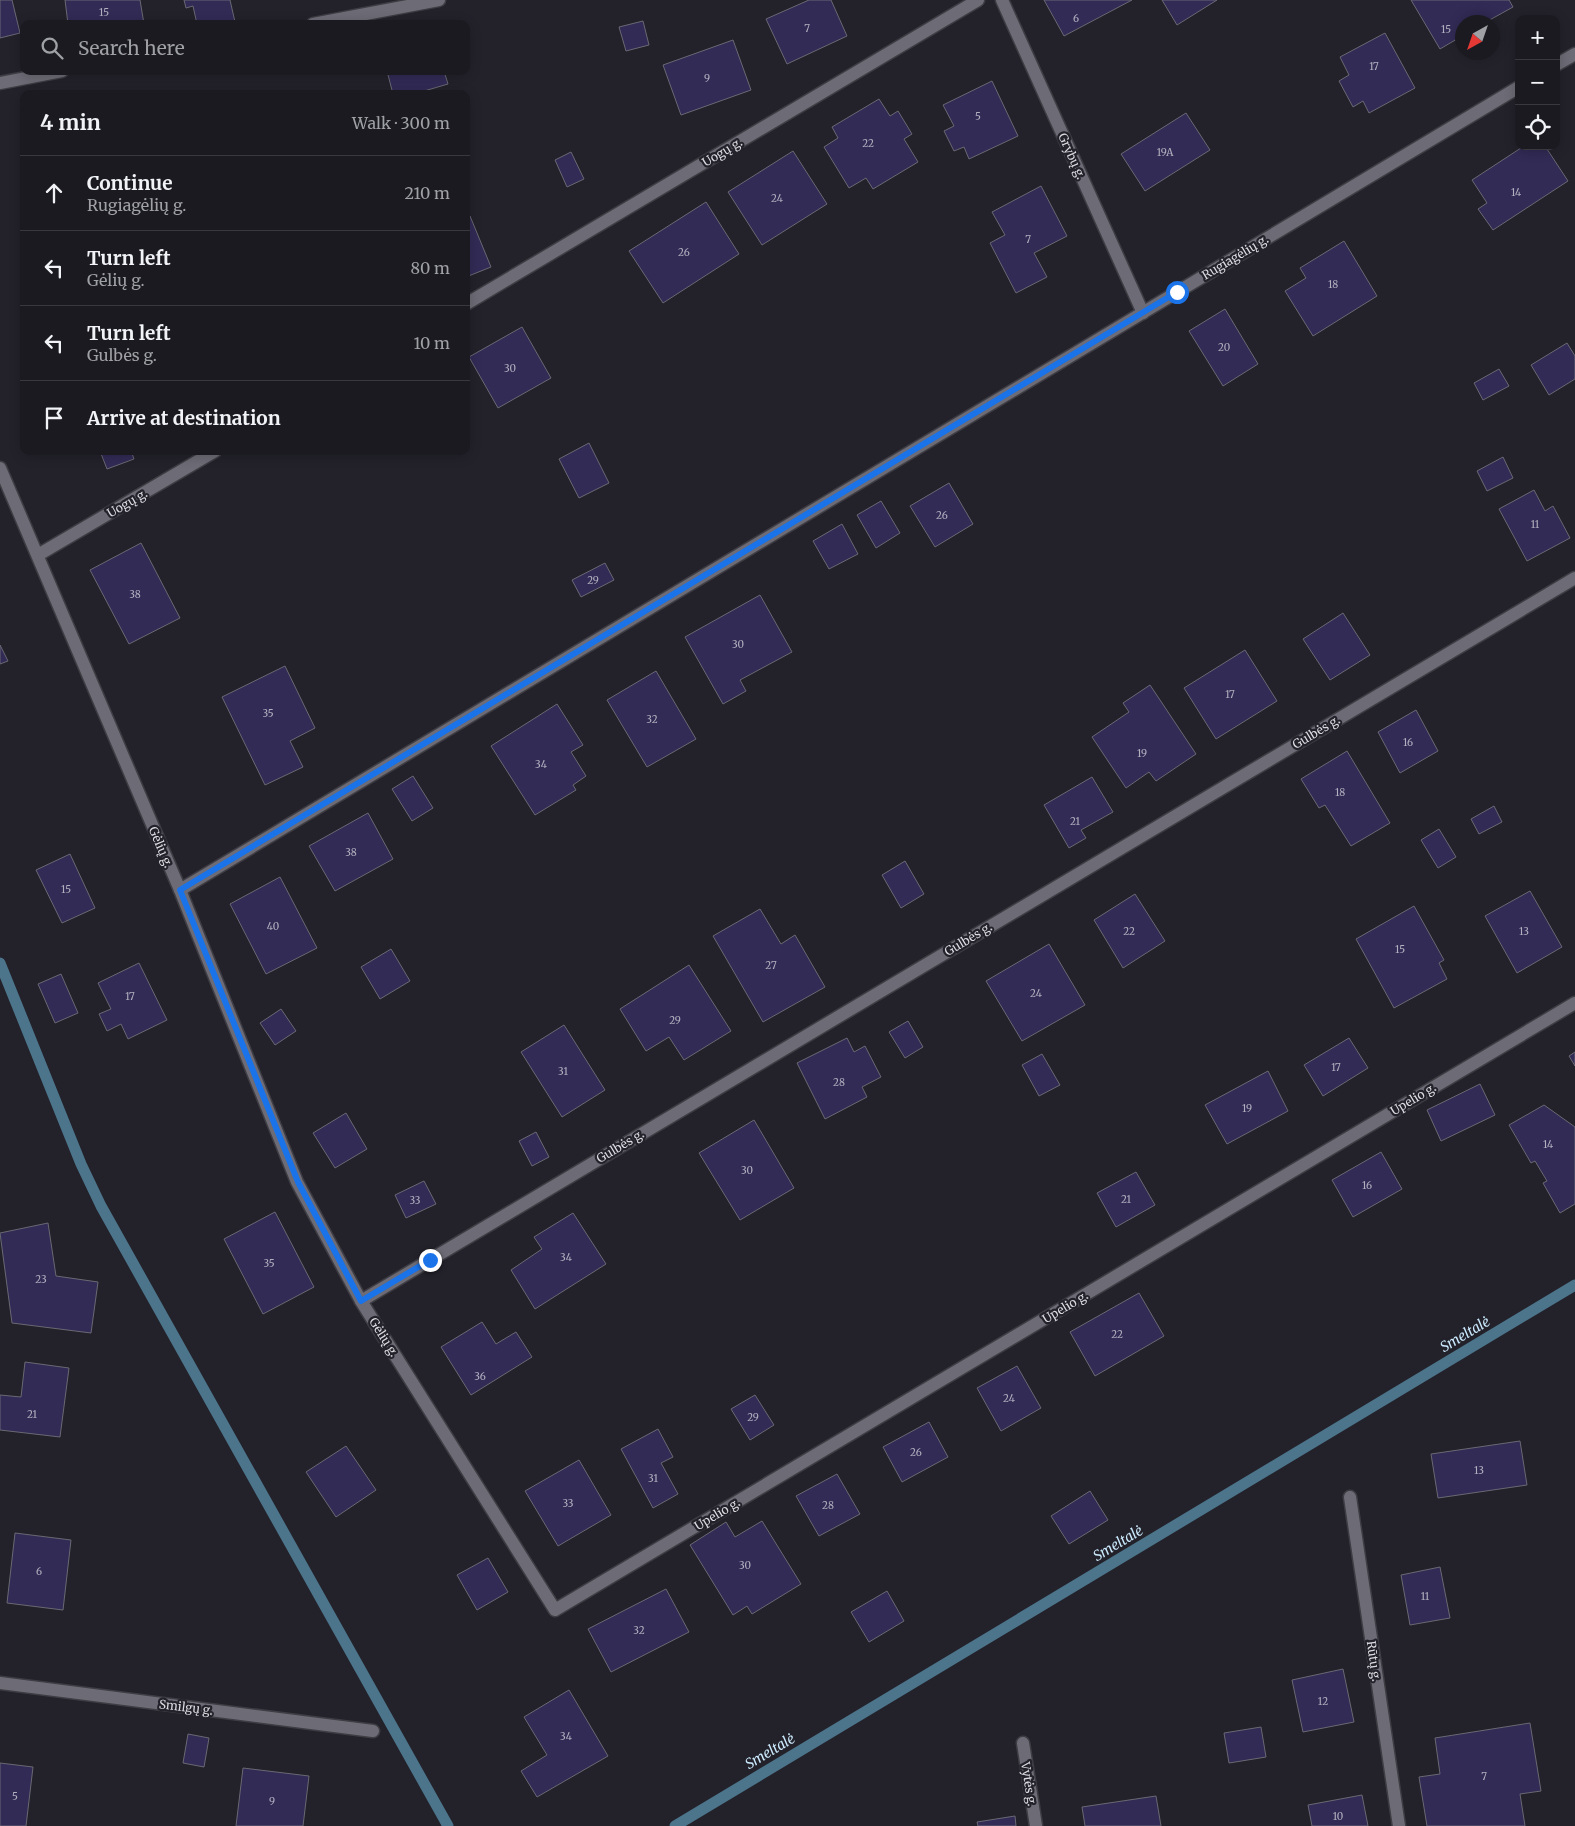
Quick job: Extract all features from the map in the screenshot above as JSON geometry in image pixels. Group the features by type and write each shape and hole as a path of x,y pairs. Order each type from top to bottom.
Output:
{"street":[{"path":"334,20 439,0"},
{"name":"Uogų g.","path":"470,302 978,0"},
{"name":"Grybų g.","path":"1002,0 1142,313"},
{"path":"1560,63 1575,54"},
{"path":"0,83 41,75"},
{"name":"Rugiagėlių g.","path":"180,890 1515,90"},
{"name":"Uogų g.","path":"38,555 208,455"},
{"name":"Gėlių g.","path":"0,468 180,890 298,1182 361,1301 555,1610"},
{"name":"Gulbės g.","path":"361,1301 1575,578"},
{"name":"Upelio g.","path":"555,1610 1575,1003"},
{"name":"Rūtų g.","path":"1350,1497 1399,1826"},
{"name":"Smilgų g.","path":"0,1683 373,1732"},
{"name":"Vytės g.","path":"1023,1743 1036,1826"}],"building":[{"path":"0,0 12,0 20,33 0,38"},
{"path":"65,0 140,0 143,20 68,20"},
{"path":"184,0 230,0 235,20 196,20 193,6 186,8"},
{"path":"809,0 831,0 847,36 787,64 766,19"},
{"path":"1044,0 1132,0 1064,36"},
{"path":"1162,0 1217,0 1177,25"},
{"path":"1411,0 1509,0 1513,7 1499,15 1455,15 1455,40 1440,49"},
{"path":"643,21 649,45 626,51 619,27"},
{"path":"1385,33 1415,88 1369,113 1363,101 1353,107 1339,81 1349,75 1340,57"},
{"path":"733,40 751,90 681,115 663,65"},
{"path":"388,75 445,75 448,84 428,90 392,90"},
{"path":"992,81 1018,136 969,159 964,147 954,151 944,131 954,126 943,105"},
{"path":"879,99 890,116 898,111 912,134 904,139 918,162 873,189 866,178 849,188 824,147 838,138 832,127"},
{"path":"1186,113 1210,150 1145,191 1121,154"},
{"path":"1518,150 1548,150 1568,181 1493,230 1478,209 1487,203 1472,180"},
{"path":"793,151 827,204 762,245 728,192"},
{"path":"571,152 584,179 567,187 555,160"},
{"path":"1041,186 1067,236 1034,253 1047,277 1016,293 990,243 1005,235 992,212"},
{"path":"706,202 739,254 663,303 629,251"},
{"path":"470,216 491,267 470,275"},
{"path":"1344,241 1377,296 1313,336 1285,291 1306,278 1300,268"},
{"path":"1225,309 1258,364 1223,386 1189,331"},
{"path":"522,327 551,378 498,408 470,356"},
{"path":"1567,343 1575,356 1575,379 1549,395 1531,365"},
{"path":"1499,369 1509,386 1483,400 1474,383"},
{"path":"589,443 609,483 579,498 559,459"},
{"path":"102,455 132,455 134,459 107,469"},
{"path":"1503,457 1513,478 1487,491 1477,471"},
{"path":"949,483 973,524 935,547 910,506"},
{"path":"1534,490 1545,511 1553,506 1570,538 1527,561 1499,509"},
{"path":"881,501 900,533 876,548 857,515"},
{"path":"842,524 858,554 829,569 813,541"},
{"path":"141,543 180,618 129,644 90,570"},
{"path":"605,563 614,580 581,597 572,580"},
{"path":"760,595 792,652 740,680 746,691 723,704 685,637"},
{"path":"1343,613 1370,655 1330,680 1303,639"},
{"path":"0,645 8,661 0,664"},
{"path":"1245,650 1277,701 1216,739 1184,688"},
{"path":"285,666 315,728 290,741 303,767 265,785 222,697"},
{"path":"656,671 696,739 647,767 607,700"},
{"path":"1150,685 1196,754 1156,781 1149,772 1126,788 1092,737 1129,712 1123,703"},
{"path":"557,704 583,745 571,752 586,776 573,785 576,790 535,815 491,746"},
{"path":"1416,710 1438,751 1400,773 1378,732"},
{"path":"1347,751 1390,823 1351,846 1325,805 1319,808 1301,779"},
{"path":"413,776 433,808 412,821 392,789"},
{"path":"1092,777 1113,812 1081,830 1086,838 1069,848 1044,805"},
{"path":"1494,806 1502,822 1479,834 1471,819"},
{"path":"368,813 393,859 335,891 309,846"},
{"path":"1439,829 1456,857 1438,868 1421,840"},
{"path":"70,854 95,908 62,923 36,870"},
{"path":"905,861 924,894 901,908 882,875"},
{"path":"280,877 317,948 266,974 230,904"},
{"path":"1530,891 1562,947 1517,973 1485,916"},
{"path":"1135,894 1165,941 1123,968 1094,920"},
{"path":"1414,906 1444,960 1439,963 1447,979 1394,1008 1356,939"},
{"path":"760,909 781,944 795,935 825,987 763,1022 713,936"},
{"path":"1049,944 1085,1005 1022,1041 986,981"},
{"path":"391,949 410,981 380,999 361,967"},
{"path":"139,963 167,1020 128,1039 121,1024 107,1031 99,1014 111,1009 98,983"},
{"path":"689,965 731,1031 684,1060 669,1037 646,1051 620,1009"},
{"path":"61,974 78,1013 55,1023 38,984"},
{"path":"281,1009 296,1031 275,1045 260,1023"},
{"path":"908,1021 923,1047 905,1058 889,1032"},
{"path":"564,1025 605,1090 562,1117 521,1052"},
{"path":"847,1038 854,1052 865,1046 881,1077 862,1087 867,1097 825,1119 797,1063"},
{"path":"1349,1038 1368,1068 1323,1096 1304,1065"},
{"path":"1575,1052 1575,1066 1569,1056"},
{"path":"1042,1054 1060,1085 1039,1096 1022,1065"},
{"path":"1268,1071 1288,1111 1227,1144 1205,1105"},
{"path":"1480,1084 1495,1115 1441,1141 1427,1110"},
{"path":"1544,1105 1575,1127 1575,1204 1560,1213 1543,1183 1547,1181 1535,1161 1531,1163 1509,1125"},
{"path":"346,1113 367,1149 335,1168 313,1133"},
{"path":"754,1120 794,1188 740,1220 699,1153"},
{"path":"536,1132 549,1157 532,1166 519,1141"},
{"path":"1381,1152 1402,1189 1353,1217 1332,1180"},
{"path":"1136,1172 1155,1205 1116,1227 1097,1193"},
{"path":"424,1181 436,1204 406,1218 395,1195"},
{"path":"275,1212 314,1287 263,1314 224,1239"},
{"path":"573,1213 606,1264 535,1309 511,1270 542,1249 534,1237"},
{"path":"48,1223 56,1276 98,1282 91,1333 12,1323 0,1233"},
{"path":"1139,1293 1164,1336 1095,1376 1070,1332"},
{"path":"482,1322 496,1344 516,1332 532,1357 471,1395 441,1347"},
{"path":"25,1362 69,1368 60,1437 0,1430 0,1395 21,1397"},
{"path":"1017,1366 1041,1408 1001,1431 977,1388"},
{"path":"755,1395 774,1425 750,1440 731,1409"},
{"path":"929,1422 948,1457 902,1482 883,1447"},
{"path":"658,1429 673,1457 661,1463 678,1494 653,1508 621,1449"},
{"path":"1520,1441 1527,1485 1438,1498 1431,1454"},
{"path":"346,1446 376,1490 336,1517 306,1472"},
{"path":"579,1460 611,1515 558,1546 525,1491"},
{"path":"837,1474 860,1514 819,1536 796,1496"},
{"path":"1090,1491 1108,1520 1069,1544 1051,1516"},
{"path":"762,1521 801,1584 752,1614 747,1606 733,1615 690,1545 726,1522 735,1537"},
{"path":"15,1533 71,1540 63,1610 7,1603"},
{"path":"488,1558 508,1592 477,1610 457,1575"},
{"path":"1440,1567 1450,1618 1410,1625 1401,1575"},
{"path":"666,1589 689,1632 611,1672 588,1629"},
{"path":"887,1591 904,1621 869,1642 851,1612"},
{"path":"1343,1669 1354,1722 1303,1732 1292,1680"},
{"path":"569,1690 608,1756 537,1797 521,1771 547,1755 524,1717"},
{"path":"1530,1723 1541,1791 1520,1794 1525,1826 1427,1826 1419,1777 1440,1774 1435,1738"},
{"path":"1261,1727 1266,1757 1229,1763 1224,1733"},
{"path":"188,1734 209,1738 204,1767 183,1763"},
{"path":"0,1763 33,1767 26,1826 0,1826"},
{"path":"243,1768 309,1776 303,1826 236,1826"},
{"path":"1362,1795 1368,1826 1312,1826 1308,1805"},
{"path":"1156,1796 1161,1826 1085,1826 1082,1807"},
{"path":"1015,1816 1016,1826 978,1826 977,1822"}],"waterway":[{"path":"0,963 81,1164 101,1206 448,1826"},
{"name":"Smeltalė","path":"675,1826 1575,1285"}],"route":[{"path":"430,1260 361,1301 298,1182 180,890 1177,292"}]}
